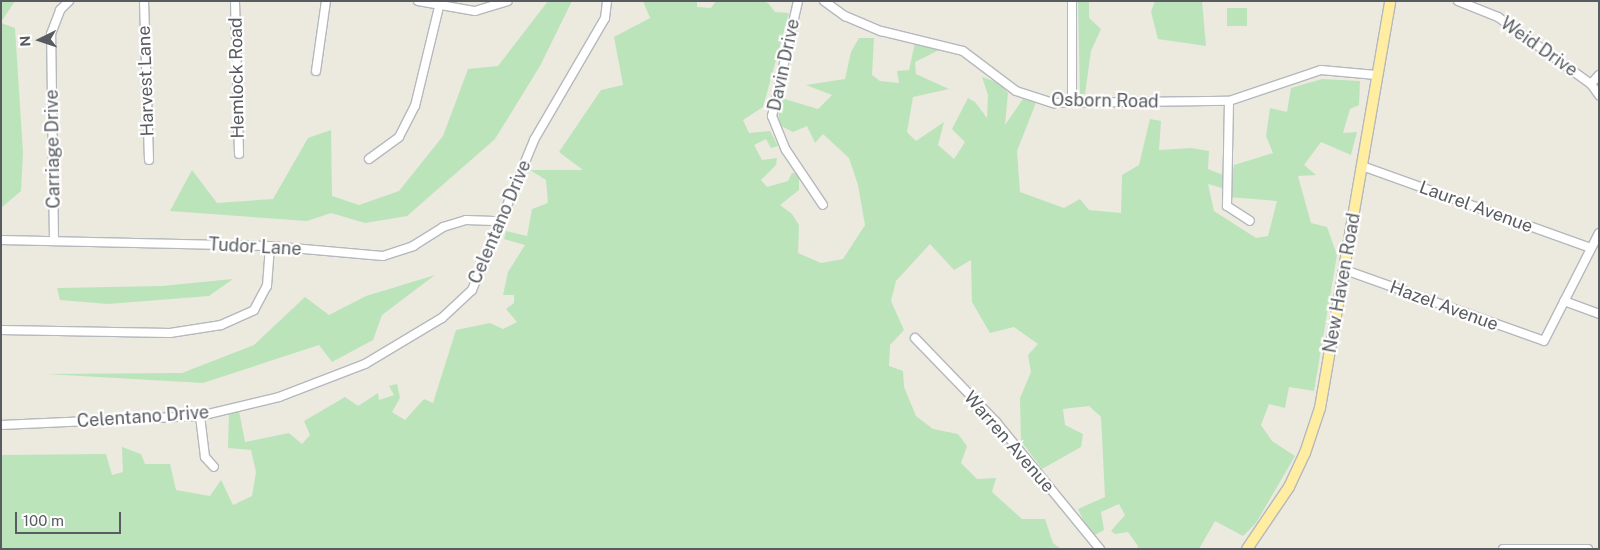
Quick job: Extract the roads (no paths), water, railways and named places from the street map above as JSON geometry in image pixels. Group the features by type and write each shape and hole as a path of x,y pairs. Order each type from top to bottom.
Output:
{"main road":[{"name":"New Haven Road","path":"1247,549 1289,487 1313,432 1320,408 1390,1"}],"street":[{"name":"Carriage Drive","path":"54,241 51,34 60,10 69,1"},
{"name":"Harvest Lane","path":"144,1 149,160"},
{"name":"Hemlock Road","path":"235,1 239,154"},
{"path":"316,71 326,1"},
{"path":"418,1 439,7 475,11 507,1"},
{"name":"Celentano Drive","path":"1,425 200,416 279,397 365,364 442,318 472,290 534,140 605,18 607,1"},
{"name":"Davin Drive","path":"798,1 772,116 786,150 823,205"},
{"name":"Osborn Road","path":"824,1 845,16 881,31 963,51 1016,91 1054,103 1228,102 1321,70 1376,75"},
{"path":"1072,1 1072,102"},
{"name":"Weid Drive","path":"1458,1 1498,18 1591,84 1599,95"},
{"path":"369,159 399,137 415,106 439,7"},
{"name":"Weid Drive","path":"1591,84 1599,75"},
{"path":"1228,102 1228,206 1250,221"},
{"name":"Laurel Avenue","path":"1362,166 1590,248"},
{"name":"Tudor Lane","path":"1,240 270,246 383,256 413,246 443,227 466,220 501,221"},
{"path":"1599,233 1564,301 1599,314"},
{"path":"1,330 170,333 221,325 254,310 267,286 270,246"},
{"name":"Hazel Avenue","path":"1345,270 1544,341 1564,301"},
{"name":"Warren Avenue","path":"915,338 996,422 1100,549"},
{"path":"200,416 205,457 214,466"},
{"path":"1503,549 1588,549"}]}
